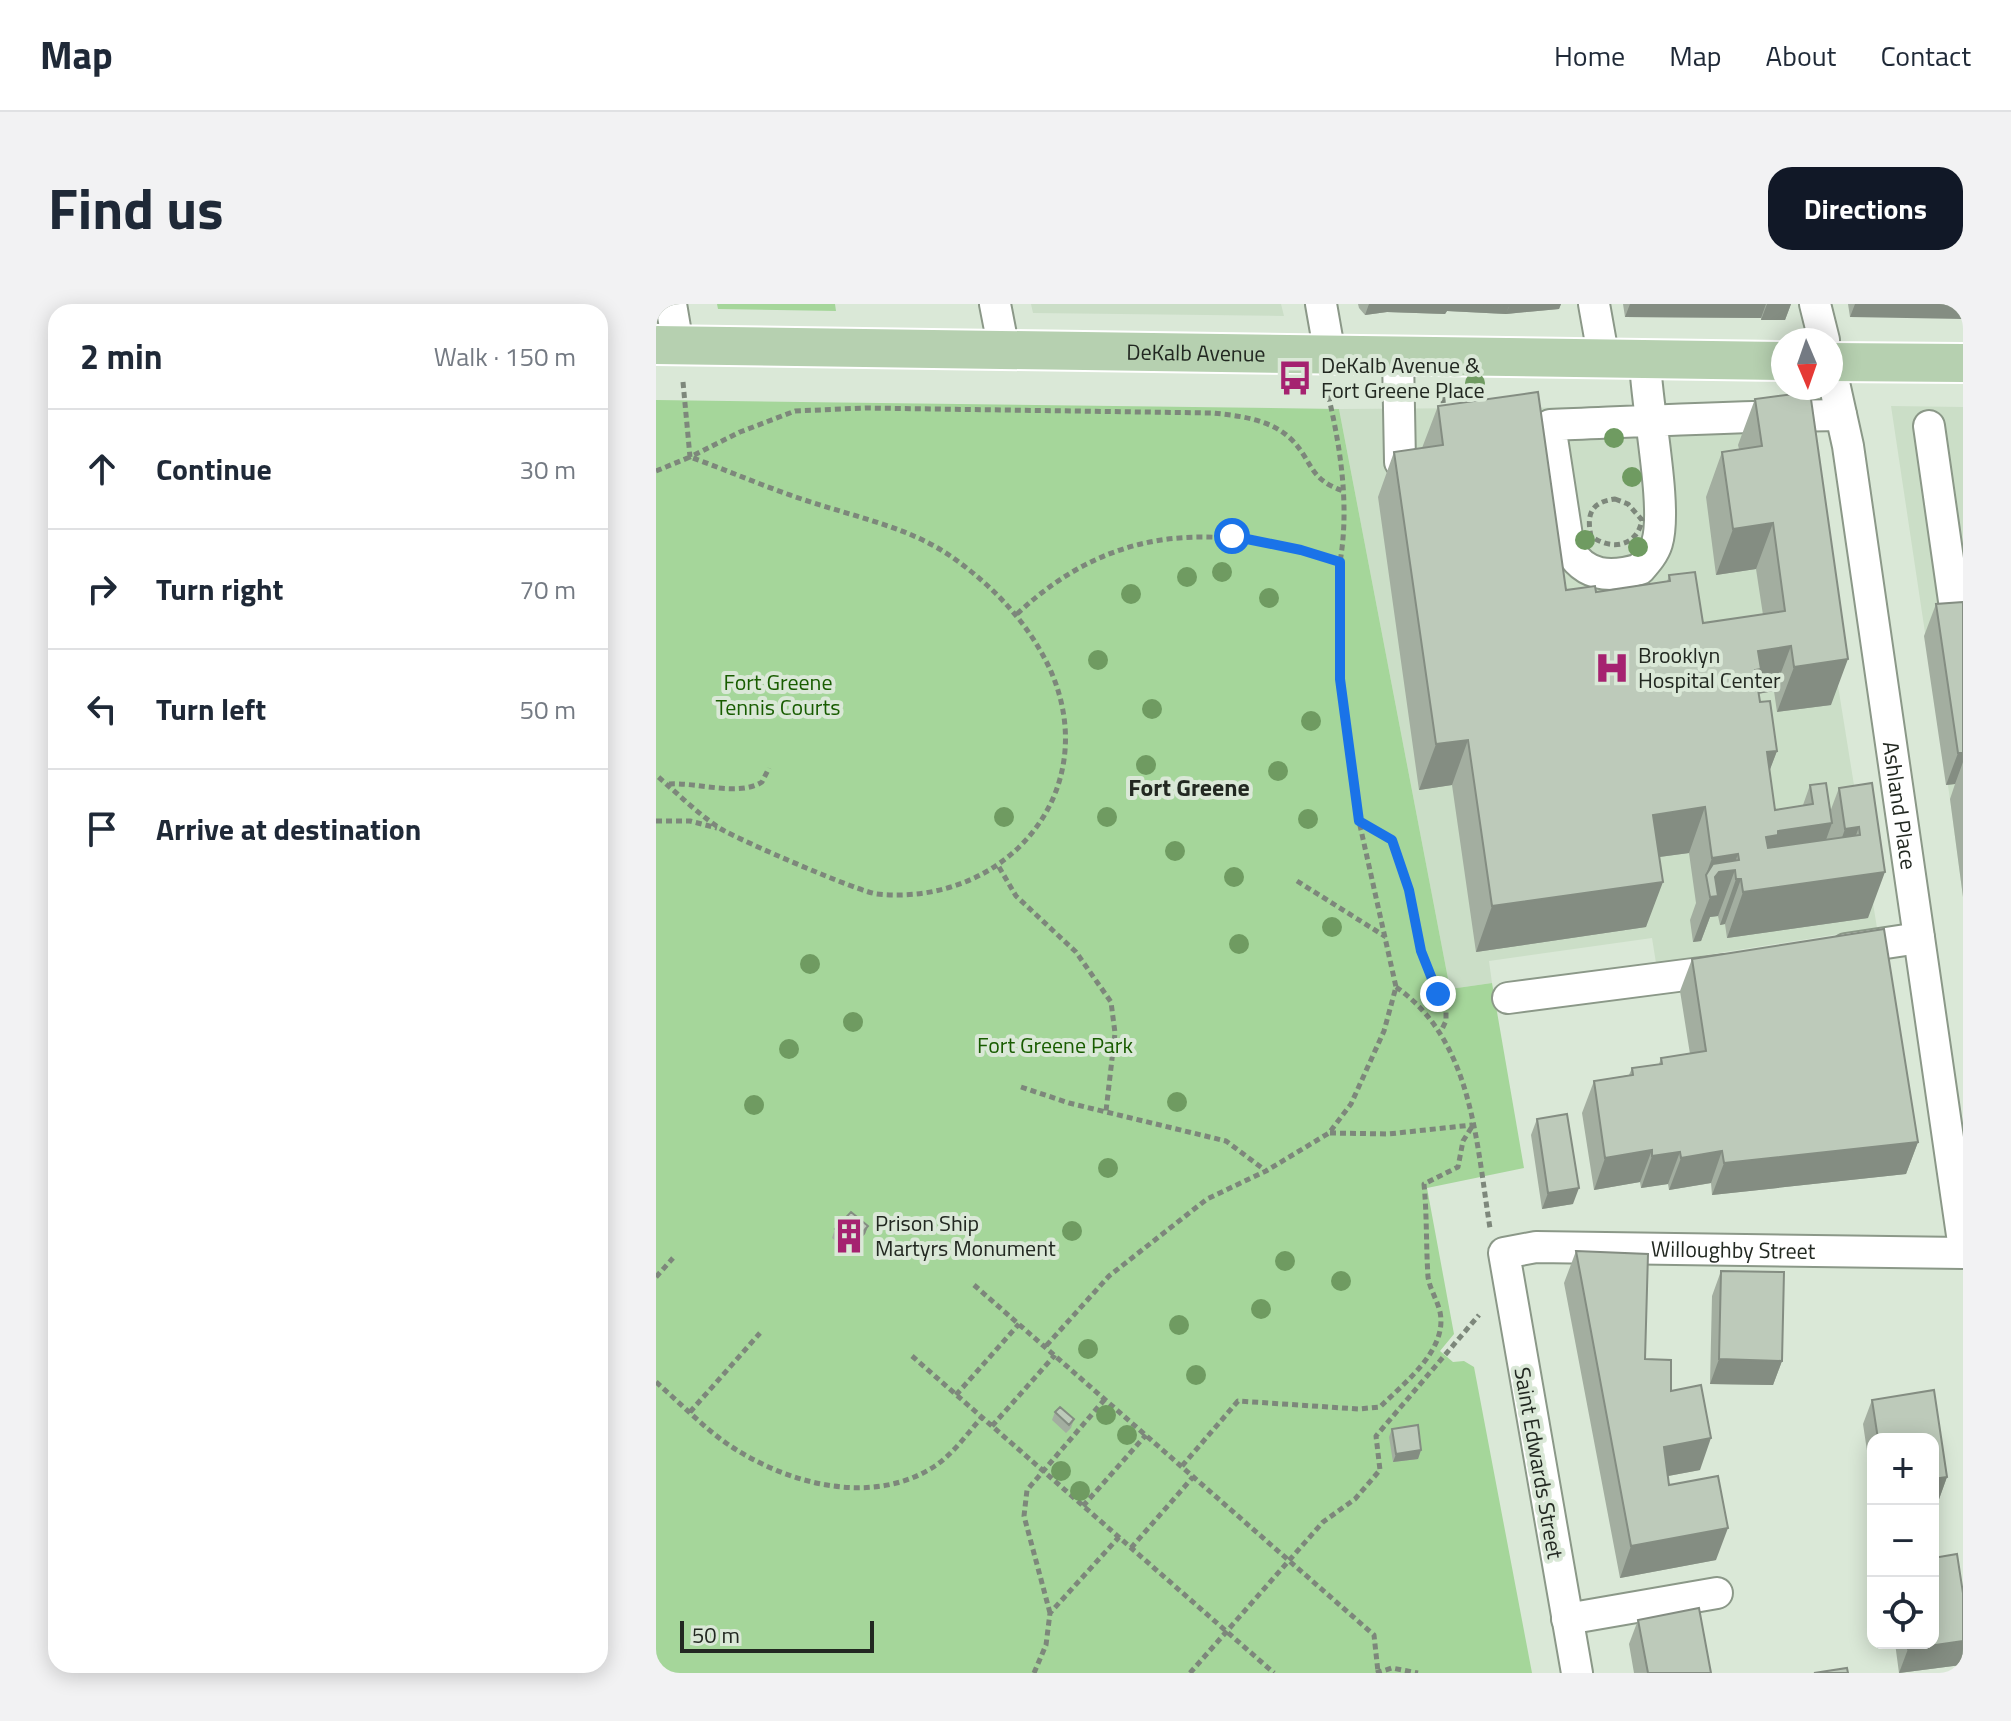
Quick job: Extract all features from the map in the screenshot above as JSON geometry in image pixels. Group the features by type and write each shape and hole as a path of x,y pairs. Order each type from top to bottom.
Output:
{"main road":[{"name":"DeKalb Avenue","path":"667,345 1004,350 1328,370 1398,356 1771,361"},
{"path":"1843,362 1963,363"}],"street":[{"path":"667,345 671,304"},
{"path":"995,304 1004,350"},
{"path":"1321,304 1328,370"},
{"path":"1594,304 1604,360"},
{"path":"1815,304 1821,328"},
{"path":"1398,356 1400,462"},
{"path":"1645,360 1650,421 1660,510 1658,541 1661,564 1625,574 1594,573 1578,565 1569,549 1550,425 1650,421 1841,415"},
{"name":"Ashland Place","path":"1838,400 1963,1242"},
{"path":"1929,426 1956,615 1963,614"},
{"path":"1817,954 1919,938"},
{"path":"1508,998 1644,979 1666,980 1757,964"},
{"name":"Willoughby Street","path":"1497,1241 1546,1247 1963,1253"},
{"name":"Saint Edwards Street","path":"1497,1241 1577,1673"},
{"path":"1567,1619 1717,1593"}],"path":[{"path":"1045,1347 1109,1276 1207,1199 1266,1171 1329,1133 1351,1104 1371,1065 1396,987 1359,821 1340,679 1340,562 1345,536 1343,491 1328,370"},
{"path":"683,382 690,457"},
{"path":"1442,387 1446,424"},
{"path":"656,471 795,411 865,408 1213,413 1246,417 1273,426 1291,439 1321,483 1343,491"},
{"path":"656,821 690,821 722,829 873,894 909,895 945,889 999,867 1023,847 1042,823 1053,800 1063,747 1058,693 1049,667 1017,614 957,561 920,538 776,491 690,457"},
{"path":"1615,499 1628,504 1642,520 1640,531 1631,541 1615,546 1600,543 1591,536 1590,510 1600,501 1615,499"},
{"path":"1017,614 1061,578 1092,560 1126,547 1167,538 1232,536 1301,550 1340,562"},
{"path":"668,785 692,782 740,790 762,782 769,768"},
{"path":"656,775 722,829"},
{"path":"1359,821 1392,840 1409,890 1421,951 1446,1007 1446,1021 1441,1031"},
{"path":"999,867 1016,896 1076,952 1111,1002 1115,1033 1106,1111"},
{"path":"1297,881 1386,938"},
{"path":"1396,987 1441,1031 1456,1063 1473,1125 1497,1241"},
{"path":"1021,1087 1226,1141 1266,1171"},
{"path":"1329,1133 1388,1134 1473,1125"},
{"path":"1182,1466 1238,1401 1358,1409 1380,1407 1418,1369 1434,1348 1440,1327 1440,1310 1428,1275 1429,1231 1424,1184 1458,1167 1463,1141 1473,1125"},
{"path":"656,1277 673,1258"},
{"path":"974,1285 1374,1635 1377,1672 1392,1668 1418,1673"},
{"path":"1190,1673 1323,1522 1355,1499 1380,1470 1376,1436 1479,1315"},
{"path":"956,1395 1019,1324"},
{"path":"690,1412 760,1333"},
{"path":"992,1426 1055,1355"},
{"path":"912,1356 1274,1673"},
{"path":"656,1382 723,1441 783,1474 843,1487 874,1488 895,1484 936,1465 982,1417"},
{"path":"1034,1673 1046,1645 1050,1613 1024,1516 1027,1490 1105,1399"},
{"path":"1083,1506 1146,1435"},
{"path":"1131,1548 1193,1477"},
{"path":"1050,1613 1119,1537"}],"shaded area":[{"path":"1031,304 1281,304 1284,316 1033,313"},
{"name":"Brooklyn Hospital Center","path":"1793,406 1877,928 1656,963 1652,938 1489,961 1492,983 1450,989 1339,409"},
{"path":"1891,406 1963,407 1963,897 1950,799"}],"green space":[{"path":"717,304 835,304 836,311 718,309"},
{"name":"Fort Greene Park","path":"656,400 1339,409 1450,989 1492,983 1524,1168 1427,1188 1454,1334 1440,1351 1453,1362 1464,1361 1474,1367 1532,1673 656,1673"}],"building":[{"path":"1538,392 1566,590 1595,586 1596,592 1670,581 1669,575 1695,572 1703,623 1785,611 1773,523 1733,529 1722,452 1762,446 1755,399 1811,400 1848,659 1794,667 1791,646 1758,651 1761,669 1755,670 1760,702 1770,701 1777,751 1767,752 1775,810 1813,804 1810,785 1826,783 1832,823 1778,831 1778,835 1766,837 1768,848 1860,835 1859,827 1845,829 1839,788 1872,783 1885,872 1743,892 1741,879 1736,879 1735,870 1719,872 1715,877 1718,896 1710,897 1706,875 1713,864 1739,860 1738,854 1712,858 1705,807 1653,815 1663,882 1492,906 1468,740 1436,744 1394,452 1443,445 1438,406"},
{"path":"1963,602 1963,753 1958,753 1936,604"},
{"path":"1884,929 1918,1142 1724,1163 1722,1151 1681,1158 1680,1152 1652,1156 1652,1150 1605,1158 1594,1081 1633,1075 1632,1068 1662,1064 1661,1058 1706,1051 1692,959"},
{"path":"1567,1114 1579,1188 1548,1193 1537,1119"},
{"path":"851,1212 868,1226 852,1244 835,1229"},
{"path":"1576,1251 1648,1254 1645,1359 1671,1360 1671,1391 1701,1385 1711,1438 1664,1447 1669,1485 1718,1476 1728,1528 1631,1546"},
{"path":"1721,1271 1784,1272 1782,1361 1719,1359"},
{"path":"1934,1390 1947,1477 1939,1478 1939,1433 1877,1433 1872,1400"},
{"path":"1060,1407 1074,1419 1069,1425 1055,1412"},
{"path":"1418,1425 1421,1450 1396,1454 1392,1429"},
{"path":"1957,1554 1963,1593 1963,1641 1939,1644 1939,1577 1939,1557"},
{"path":"1699,1608 1711,1673 1648,1673 1638,1620"},
{"path":"1847,1668 1848,1673 1814,1673"}],"place":[{"name":"DeKalb Avenue & Fort Greene Place","path":"1295,378"},
{"name":"Brooklyn Hospital Center","path":"1612,668"},
{"name":"Prison Ship Martyrs Monument","path":"849,1236"}],"district":[{"name":"Fort Greene","path":"1189,787"}],"route":[{"path":"1232,536 1301,550 1340,562 1340,679 1359,821 1392,840 1409,890 1421,951 1438,994"}],"park label":[{"name":"Fort Greene Tennis Courts","path":"778,694"}]}
